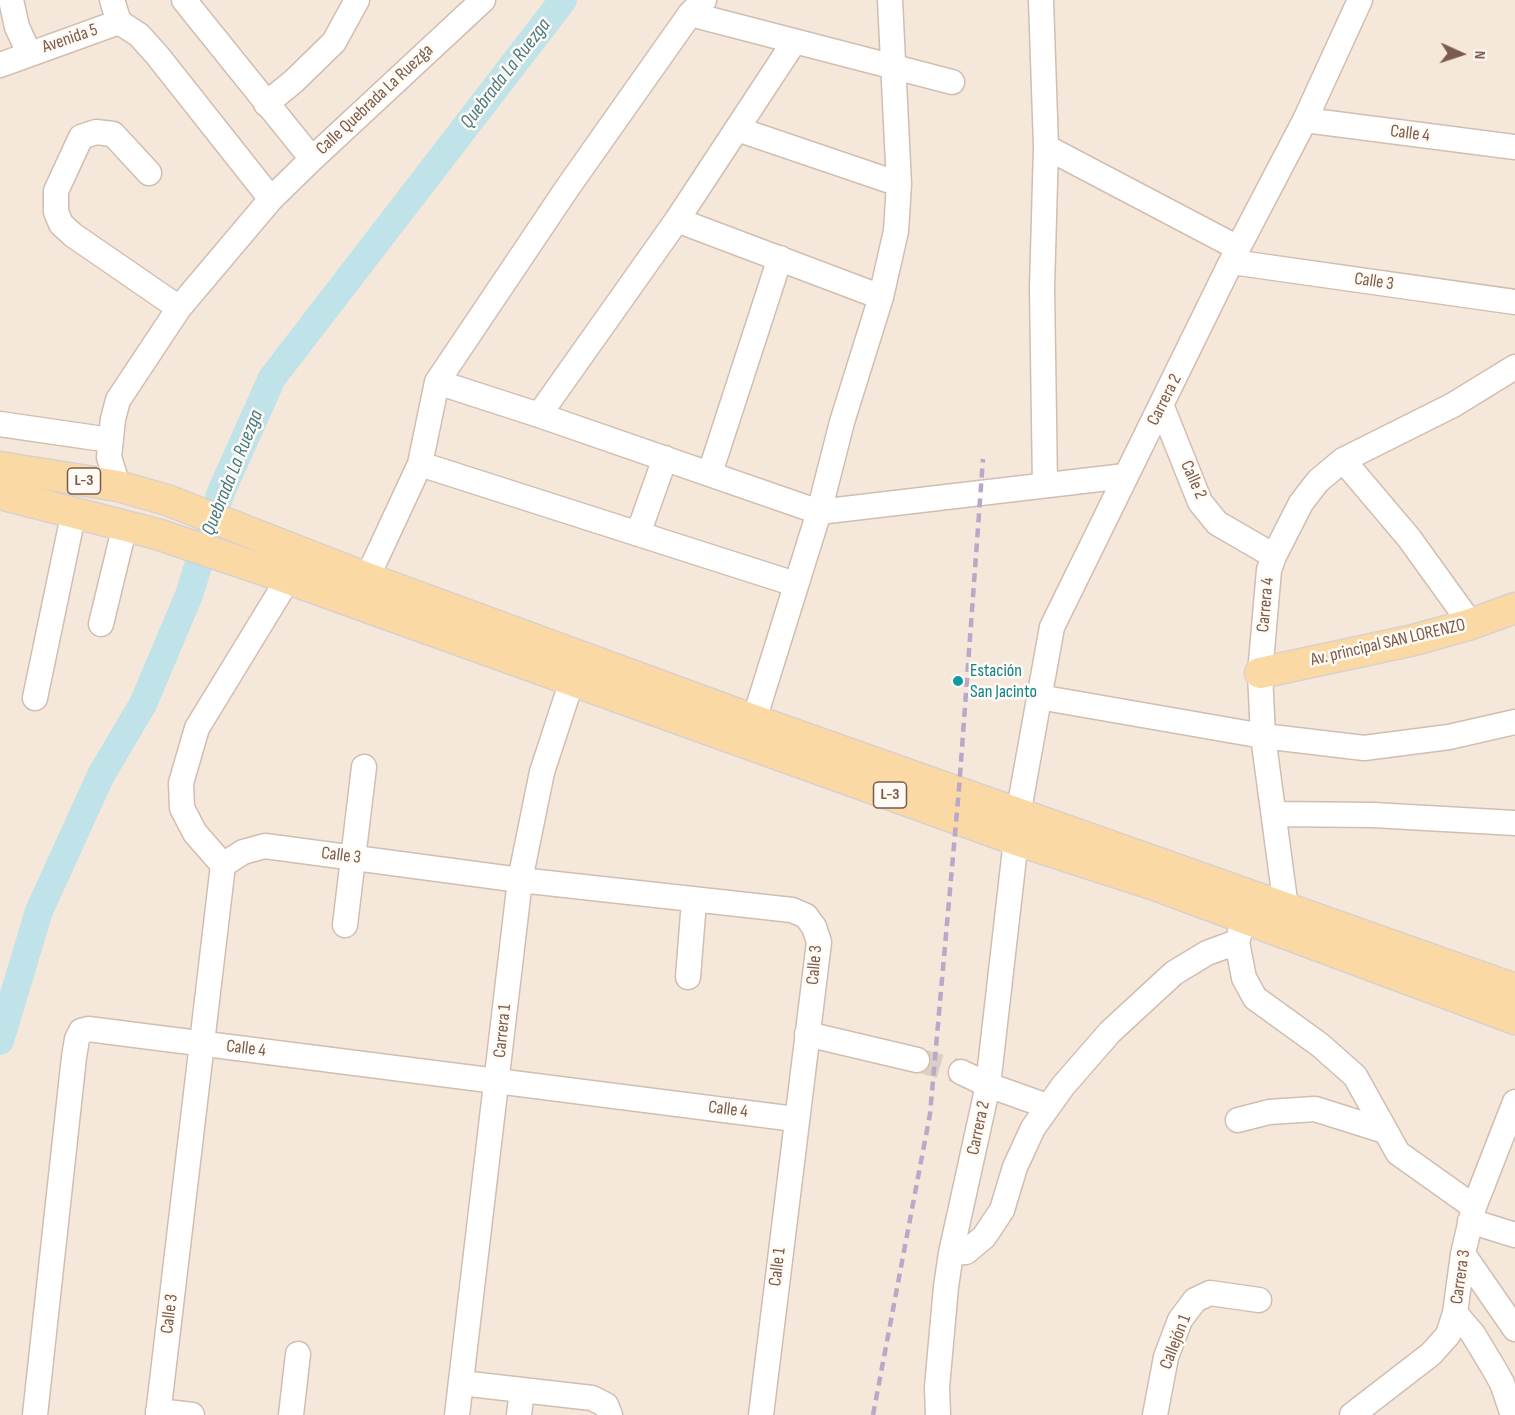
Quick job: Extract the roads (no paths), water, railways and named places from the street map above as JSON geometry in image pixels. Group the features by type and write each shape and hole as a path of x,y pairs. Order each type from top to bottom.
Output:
{"main road":[{"name":"L-3","path":"0,467 118,486 167,500 367,578 577,667 1017,827"},
{"name":"L-3","path":"0,494 157,534 276,574 754,720 1245,918 1286,920 1515,989"},
{"name":"Av. principal SAN LORENZO","path":"1260,673 1471,624 1515,608"},
{"name":"L-3","path":"1286,920 1457,1000 1515,1019"}],"street":[{"path":"11,0 17,27 29,53"},
{"name":"Calle Quebrada La Ruezga","path":"184,0 312,159 483,0"},
{"path":"266,104 294,81 334,42 357,0"},
{"path":"754,720 819,512 842,422 881,297 896,231 898,184 895,67 890,0"},
{"path":"1041,0 1046,147 1042,288 1045,485"},
{"name":"Carrera 2","path":"938,1415 937,1388 951,1253 988,1086 1017,827 1052,627 1235,255 1305,120 1360,0"},
{"path":"367,578 420,464 437,382 568,187 697,7 794,42 952,82"},
{"path":"116,11 157,55 271,199"},
{"name":"Avenida 5","path":"0,65 116,11"},
{"path":"539,415 677,220 794,42"},
{"name":"Calle 4","path":"1305,120 1515,147"},
{"path":"737,129 898,184"},
{"path":"149,173 113,134 96,132 81,137 56,191 56,212 61,225 73,235 179,308"},
{"name":"Calle 3","path":"1046,147 1235,255 1515,302"},
{"path":"118,486 109,456 118,400 179,308 271,199 312,159"},
{"path":"677,220 881,297"},
{"path":"710,473 780,258"},
{"name":"Carrera 4","path":"1286,920 1263,736 1260,673 1269,570 1274,556 1300,503 1318,480 1343,460 1453,405 1515,367"},
{"path":"437,382 710,473 819,512 1125,476"},
{"name":"Calle 2","path":"1162,407 1200,502 1217,523 1274,556"},
{"path":"0,424 110,440"},
{"path":"638,534 665,458"},
{"path":"1343,460 1409,538 1471,624"},
{"path":"420,464 795,584"},
{"path":"35,698 74,511"},
{"path":"101,624 125,525"},
{"path":"223,865 195,833 182,808 181,783 197,728 276,574"},
{"name":"Carrera 1","path":"457,1415 520,880 542,772 577,667"},
{"path":"1039,697 1263,736 1364,748 1449,737 1515,722"},
{"path":"345,926 364,767"},
{"path":"1274,814 1373,815 1515,824"},
{"name":"Calle 3","path":"158,1413 223,865 243,852 265,846 520,880 792,910 806,916 814,927 819,942 795,1119"},
{"path":"688,977 694,901"},
{"path":"951,1253 966,1252 984,1237 1002,1210 1015,1167 1033,1128 1047,1106 1110,1032 1159,985 1245,918"},
{"path":"1245,918 1244,978 1255,998 1320,1045 1354,1077 1398,1154 1472,1214 1515,1235"},
{"name":"Calle 4","path":"35,1415 77,1039 81,1031 98,1028 202,1044 795,1119"},
{"path":"807,1034 916,1060"},
{"path":"961,1072 988,1086 1047,1106"},
{"name":"Carrera 3","path":"1352,1415 1431,1353 1448,1335 1455,1313 1463,1254 1472,1214 1515,1102"},
{"path":"1238,1120 1292,1109 1315,1109 1385,1131"},
{"name":"Calle 1","path":"761,1415 795,1119"},
{"path":"1463,1254 1515,1329"},
{"name":"Callejón 1","path":"1155,1415 1166,1357 1180,1320 1195,1300 1210,1293 1259,1300"},
{"path":"1455,1313 1473,1334 1493,1366 1512,1415"},
{"path":"291,1415 298,1354"},
{"path":"461,1383 601,1400 606,1405 609,1415"},
{"path":"519,1415 522,1390"},
{"path":"158,1413 192,1415"}],"waterway":[{"name":"Quebrada La Ruezga","path":"0,1041 39,911 101,775 143,704 189,595 221,492 272,378 563,0"}],"tunnel":[{"path":"917,1060 961,1072"}],"railway":[{"path":"873,1415 930,1114 959,789 983,459"}],"place":[{"name":"Estación San Jacinto","path":"958,681"}]}
